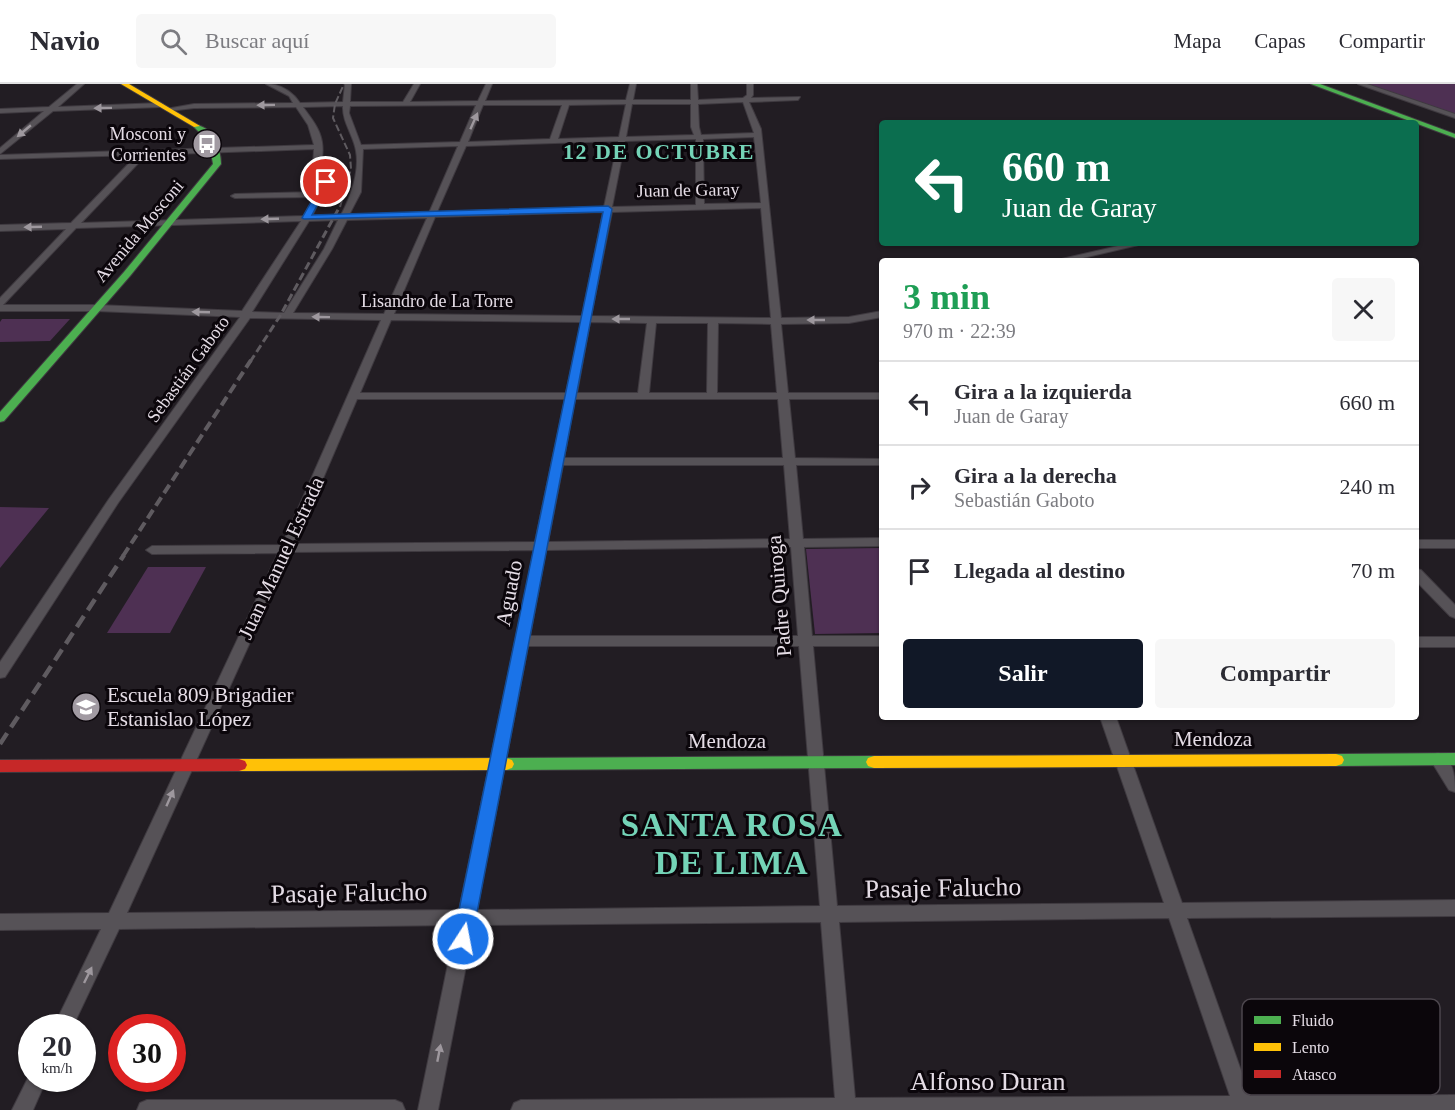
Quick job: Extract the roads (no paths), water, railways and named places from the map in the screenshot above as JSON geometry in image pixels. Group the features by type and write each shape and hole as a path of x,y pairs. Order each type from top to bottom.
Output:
{"main road":[{"path":"124,84 207,132 218,151"},
{"path":"1314,84 1412,120"},
{"path":"1325,84 1455,132"},
{"path":"1419,123 1455,136"},
{"name":"Avenida Mosconi","path":"0,419 213,172 217,165 218,151"},
{"name":"Mendoza","path":"0,766 1455,759"}],"street":[{"path":"0,152 81,84"},
{"path":"235,196 320,194 326,179 317,166 316,133 291,95 269,84"},
{"path":"287,316 345,217 359,184 358,147 345,104 348,84"},
{"path":"405,104 417,84"},
{"name":"Juan Manuel Estrada","path":"69,1014 287,548 489,84"},
{"name":"Aguado","path":"428,1110 633,84"},
{"path":"694,84 694,127 698,137 700,207"},
{"path":"745,100 750,95 750,84"},
{"path":"1361,84 1455,116"},
{"path":"0,111 345,104 693,102 798,98"},
{"name":"Padre Quiroga","path":"745,100 746,108 754,120 757,135 765,205 806,641 846,1109"},
{"path":"553,142 566,103"},
{"path":"358,147 757,135"},
{"path":"0,158 316,147"},
{"path":"0,303 143,153"},
{"name":"Sebastián Gaboto","path":"0,674 113,502 248,314 248,309 320,194"},
{"name":"Juan de Garay","path":"0,228 765,205"},
{"path":"1071,258 1129,246"},
{"name":"Lisandro de La Torre","path":"0,308 97,308 387,318 775,321 849,320 878,316"},
{"path":"643,396 652,319"},
{"path":"712,396 713,320"},
{"path":"354,396 879,396"},
{"path":"557,461 879,462"},
{"path":"152,550 879,542"},
{"path":"1419,544 1455,544"},
{"path":"1419,576 1455,613"},
{"path":"523,642 879,641"},
{"path":"1419,642 1455,642"},
{"path":"1109,720 1244,1108"},
{"path":"1438,759 1455,786"},
{"name":"Pasaje Falucho","path":"0,922 1455,908"},
{"path":"22,1110 31,1092"},
{"name":"Alfonso Duran","path":"521,1110 1417,1108 1455,1106"},
{"path":"147,1110 395,1110"}],"railway":[{"path":"340,207 351,169 350,155 333,118 335,104 344,84"},
{"path":"250,362 280,316 340,206"},
{"path":"123,556 251,360"},
{"path":"0,744 124,555"}],"place":[{"name":"Mosconi y Corrientes","path":"207,144"},
{"name":"Escuela 809 Brigadier Estanislao López","path":"86,707"}],"district":[{"name":"12 DE OCTUBRE","path":"659,151"},
{"name":"SANTA ROSA DE LIMA","path":"732,844"}]}
